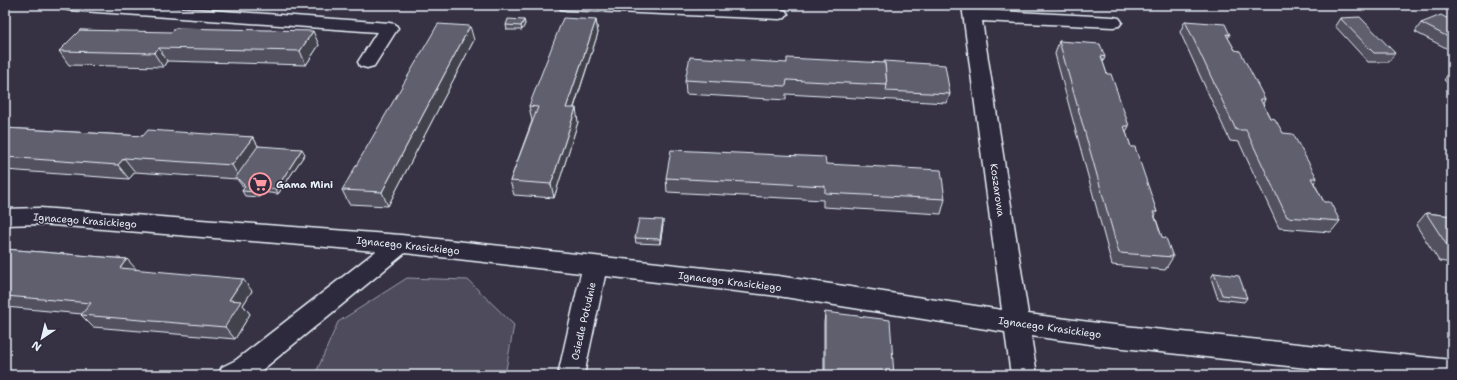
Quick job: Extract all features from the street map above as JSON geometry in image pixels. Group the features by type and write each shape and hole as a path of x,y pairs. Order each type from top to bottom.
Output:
{"street":[{"path":"69,5 389,28 367,62"},
{"path":"567,5 779,14"},
{"path":"972,10 1113,22"},
{"name":"Koszarowa","path":"972,10 1024,375"},
{"name":"Ignacego Krasickiego","path":"5,217 40,216 401,244 778,286 1105,335 1452,372"},
{"path":"231,375 245,368 401,244"},
{"name":"Osiedle Południe","path":"571,375 595,266"}],"shaded area":[{"path":"407,278 468,280 514,325 505,375 315,375 338,322"}],"building":[{"path":"1441,15 1452,21 1452,39 1421,23"},
{"path":"1360,17 1395,53 1374,53 1340,18"},
{"path":"563,18 596,20 566,108 576,108 551,184 510,181 538,107 529,106"},
{"path":"508,19 524,20 521,26 506,25"},
{"path":"1185,21 1225,24 1230,35 1226,34 1235,50 1240,51 1265,99 1260,99 1270,118 1275,119 1283,133 1293,134 1317,178 1311,178 1324,202 1330,202 1340,221 1287,217 1246,130 1236,130"},
{"path":"438,24 470,26 382,192 342,190"},
{"path":"175,28 313,31 300,51 159,48 154,53 59,51 80,30 172,32"},
{"path":"1059,41 1100,44 1105,57 1101,56 1107,74 1111,74 1129,126 1124,126 1131,147 1135,147 1157,212 1153,212 1162,237 1166,238 1173,257 1119,253"},
{"path":"690,57 787,63 787,58 885,63 887,85 787,80 786,86 685,80"},
{"path":"884,61 945,65 950,94 886,91 887,85"},
{"path":"5,128 143,136 148,130 253,137 232,165 124,158 118,165 5,157"},
{"path":"258,146 302,149 276,189 259,188 256,192 242,191 245,186 236,177"},
{"path":"671,150 825,157 826,164 941,170 945,199 825,193 825,186 666,178"},
{"path":"1426,213 1452,216 1452,250 1450,250"},
{"path":"639,219 663,220 660,239 635,238"},
{"path":"5,249 127,259 120,268 243,279 229,300 241,301 225,327 81,315 91,303 5,296"},
{"path":"1214,273 1239,276 1247,298 1222,295"},
{"path":"825,312 890,320 894,375 825,375"}],"place":[{"name":"Gama Mini","path":"260,184"}]}
